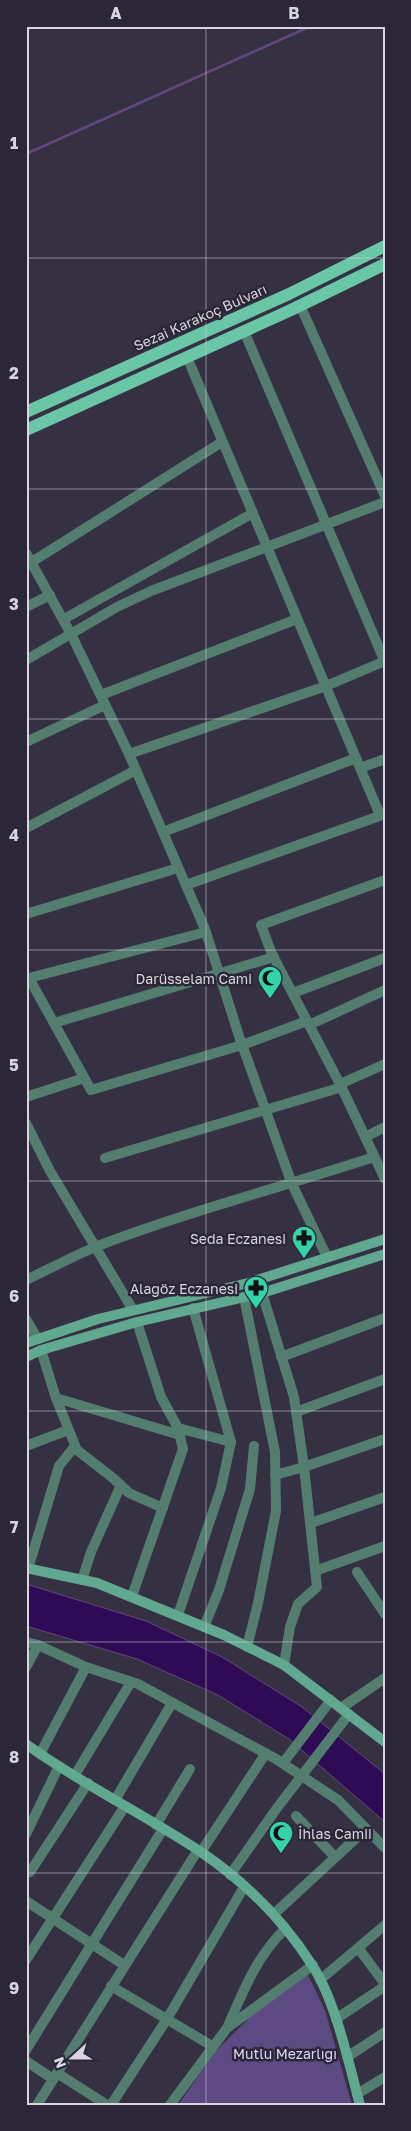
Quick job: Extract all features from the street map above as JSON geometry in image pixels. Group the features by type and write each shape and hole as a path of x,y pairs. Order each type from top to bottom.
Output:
{"main road":[{"name":"Sezai Karakoç Bulvarı","path":"26,412 289,294 385,246"},
{"path":"26,430 300,306 385,264"},
{"path":"26,1343 37,1338 133,1310 248,1282 385,1239"},
{"path":"26,1357 42,1350 137,1322 262,1293 385,1254"},
{"path":"27,1568 98,1583 247,1647 284,1665 385,1742"},
{"path":"26,1744 200,1851 274,1914 313,1965 320,1980 336,2019 360,2105"}],"street":[{"path":"300,306 385,496"},
{"path":"129,754 326,686 385,661 244,331"},
{"path":"186,885 382,814 360,768 187,357"},
{"path":"29,564 222,442"},
{"path":"26,660 116,607 151,591 385,502"},
{"path":"64,619 253,513"},
{"path":"26,554 29,564 64,619 129,754 186,885 206,932 242,1045 292,1184 327,1257"},
{"path":"26,607 50,595"},
{"path":"26,742 103,700 297,619"},
{"path":"163,832 356,758"},
{"path":"360,768 385,759"},
{"path":"26,828 136,770"},
{"path":"26,914 178,868"},
{"path":"385,880 261,925 274,958 341,1086 385,1179"},
{"path":"206,932 28,975 91,1090 242,1045 308,1023 385,990"},
{"path":"54,1023 274,958"},
{"path":"292,993 385,958"},
{"path":"105,1158 341,1086 385,1064"},
{"path":"26,1097 84,1078"},
{"path":"26,1123 50,1171 133,1310"},
{"path":"365,1137 385,1127"},
{"path":"26,1280 96,1247 166,1221 292,1184 374,1157"},
{"path":"262,1293 294,1397 311,1523 317,1587 298,1604 294,1613 284,1665"},
{"path":"244,1298 273,1443 276,1511 258,1603 247,1647"},
{"path":"178,1616 221,1488 230,1442 193,1308"},
{"path":"281,1358 385,1318"},
{"path":"26,1319 37,1338"},
{"path":"132,1596 183,1449 179,1431 161,1397 137,1322"},
{"path":"42,1350 56,1398 77,1450 122,1485 129,1493 163,1508"},
{"path":"296,1412 385,1378"},
{"path":"56,1398 179,1431 230,1442"},
{"path":"26,1446 68,1430"},
{"path":"275,1475 385,1439"},
{"path":"27,1568 59,1466 76,1446"},
{"path":"204,1627 219,1590 250,1489 254,1446"},
{"path":"82,1580 91,1552 122,1485"},
{"path":"311,1523 385,1497"},
{"path":"315,1571 385,1546"},
{"path":"357,1572 385,1614"},
{"path":"26,1642 38,1645 86,1667 131,1682 266,1753 338,1800 385,1848"},
{"path":"26,1667 38,1645"},
{"path":"40,1754 86,1667"},
{"path":"230,1875 302,1776 345,1711 385,1678"},
{"path":"75,1775 131,1682"},
{"path":"283,1763 331,1700"},
{"path":"115,1800 172,1703"},
{"path":"37,2105 124,1965 266,1753"},
{"path":"26,1834 30,1815 59,1766"},
{"path":"26,2050 91,1944 159,1827 190,1769"},
{"path":"26,1870 30,1872 88,1783"},
{"path":"26,1960 125,1806"},
{"path":"296,1816 335,1857"},
{"path":"274,1914 366,1828"},
{"path":"111,2105 167,2020 244,1887"},
{"path":"26,1901 124,1965"},
{"path":"320,1980 359,1949 385,1925"},
{"path":"227,2028 248,1980 271,1942 285,1929"},
{"path":"336,2019 385,1985 359,1949"},
{"path":"170,2105 227,2028 313,1965"},
{"path":"111,1986 212,2046"},
{"path":"347,2057 385,2032"},
{"path":"26,2061 107,2105"},
{"path":"357,2094 385,2077"}],"green space":[{"name":"Mutlu Mezarlığı","path":"307,1973 325,2010 352,2105 178,2105 216,2051 255,2012"}],"shaded area":[{"path":"26,1584 146,1621 222,1657 302,1707 385,1774 385,1822 289,1739 218,1695 137,1659 26,1626"}],"waterway":[{"path":"26,154 311,26"}],"place":[{"name":"Darüsselam Cami","path":"270,999"},
{"name":"Seda Eczanesi","path":"304,1259"},
{"name":"Alagöz Eczanesi","path":"256,1309"},
{"name":"İhlas Camii","path":"281,1854"}]}
